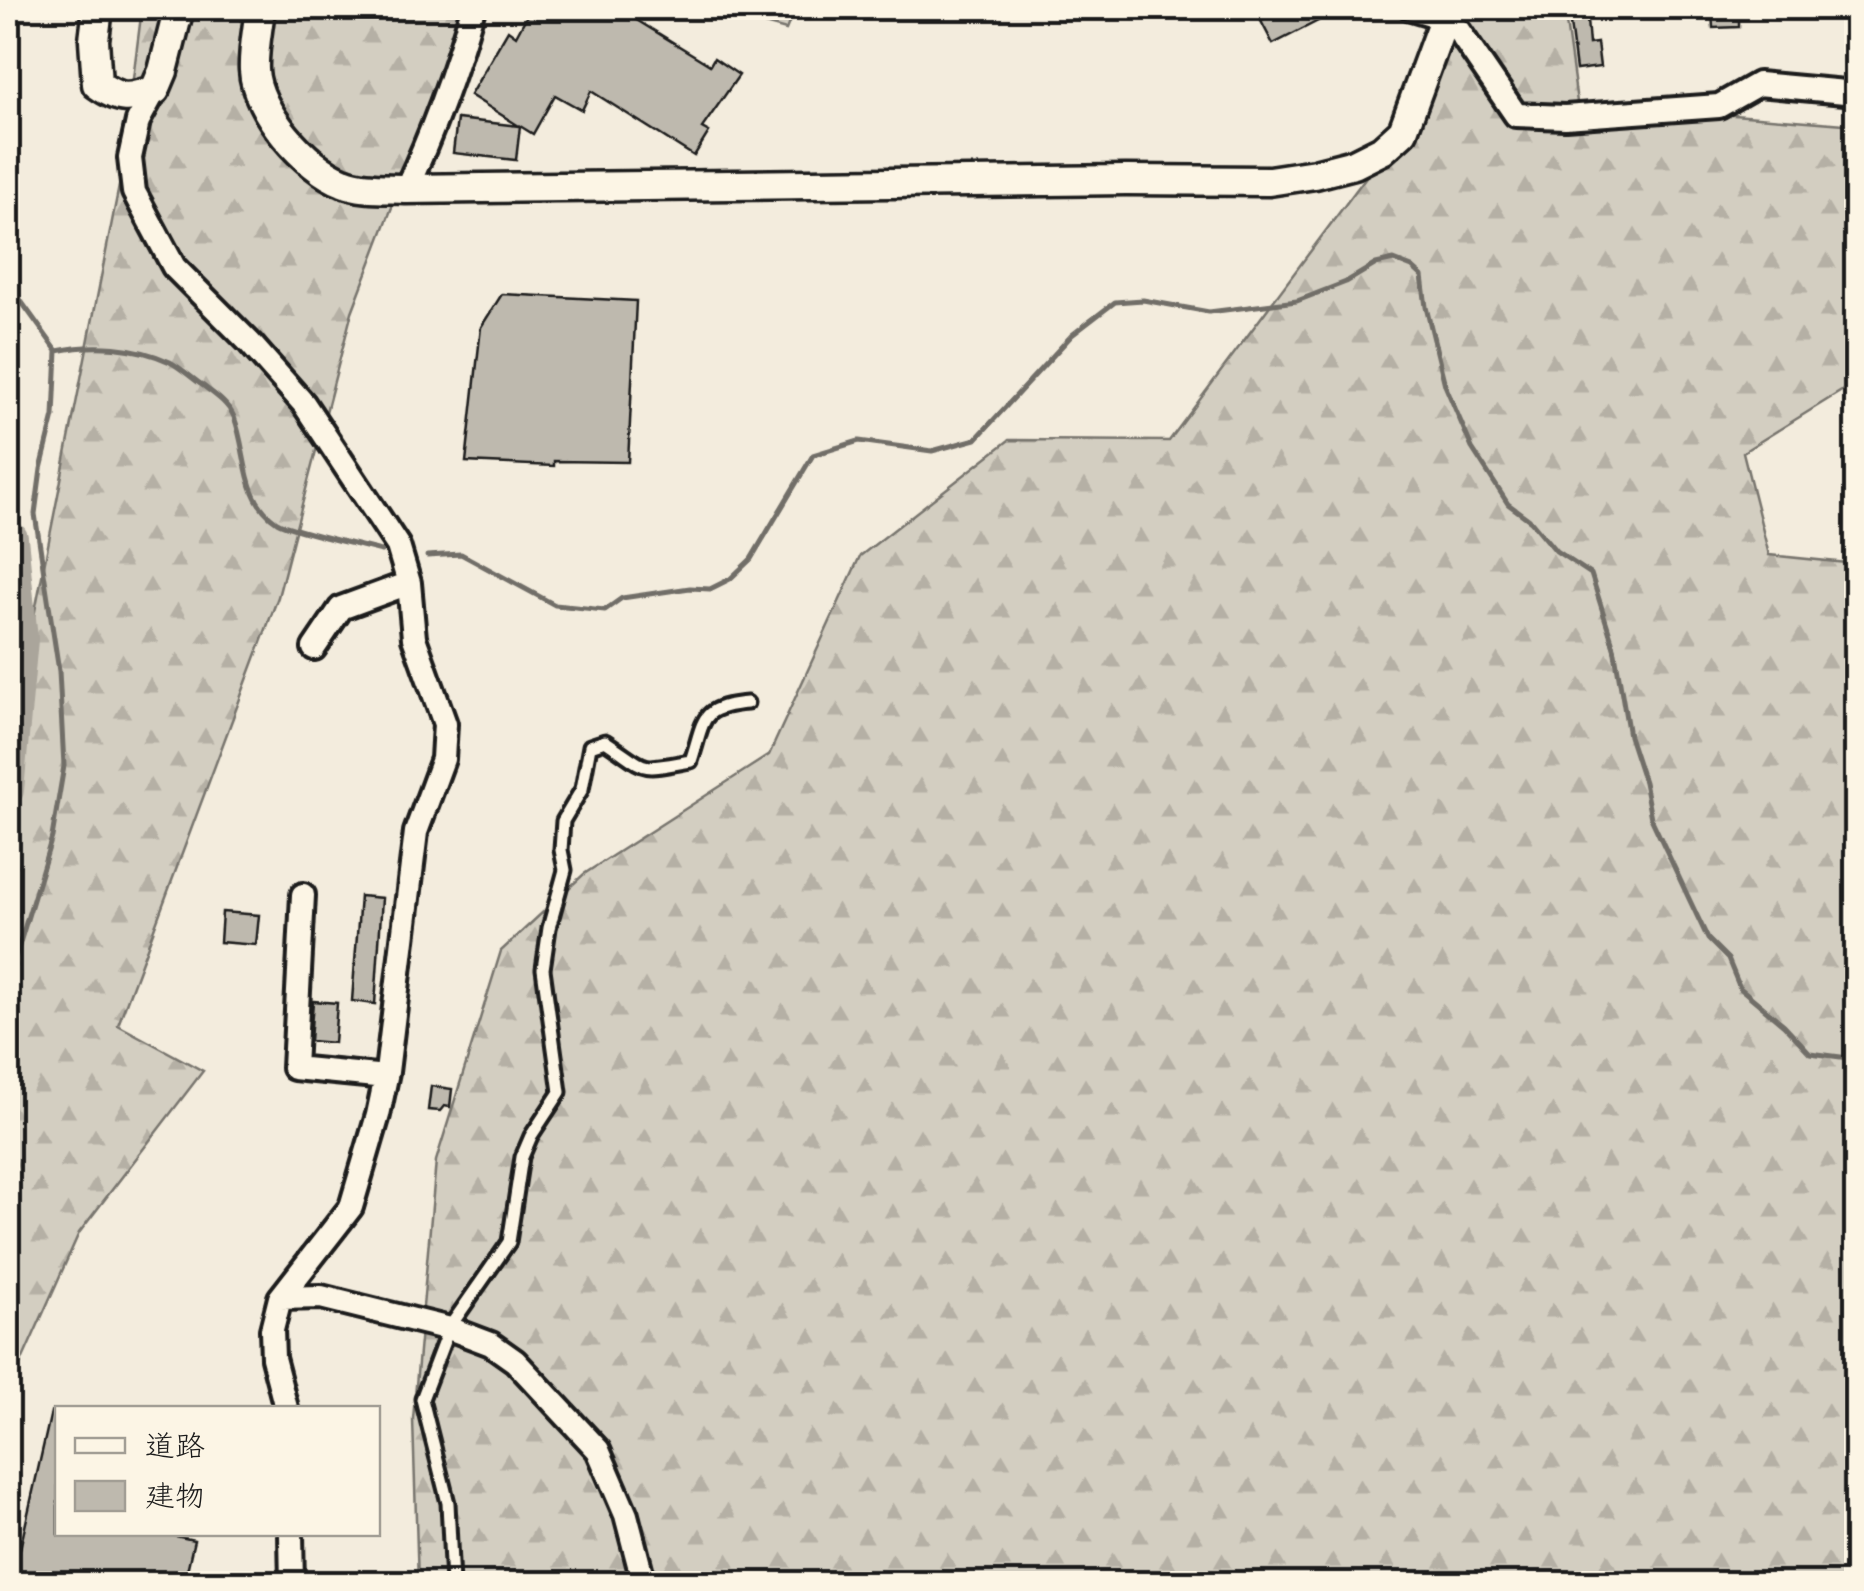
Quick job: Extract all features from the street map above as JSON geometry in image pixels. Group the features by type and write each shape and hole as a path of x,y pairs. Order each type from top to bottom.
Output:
{"street":[{"path":"98,8 94,40 97,84 130,99 155,90"},
{"path":"179,8 164,70 138,121 130,158 134,192 174,267 304,404 398,546 409,583 414,638 445,724 443,759 416,832 386,1077 351,1207 280,1298 272,1330 272,1358 285,1406"},
{"path":"260,8 254,69 258,94 272,120 305,156 334,178 346,184 406,190 1269,181 1315,174 1354,164 1382,150 1403,131 1446,13"},
{"path":"406,190 447,92 473,8"},
{"path":"1411,8 1446,13 1516,115 1565,117 1719,106 1758,84 1856,93"},
{"path":"314,648 341,608 409,583"},
{"path":"303,895 294,1068 386,1077"},
{"path":"280,1298 321,1297 449,1328 492,1344 515,1361 598,1450 626,1516 644,1584"},
{"path":"291,1536 292,1584"}],"lane":[{"path":"452,1584 448,1502 422,1400 449,1328 508,1242 522,1156 560,1092 544,969 549,928 565,870 560,850 563,821 582,789 590,746 604,741 641,768 656,769 691,761 708,713 720,705 747,703"}],"green space":[{"path":"142,8 468,8 352,312 278,597 118,1025 203,1071 79,1233 8,1392 8,702 25,662 120,181"},
{"path":"708,8 795,8 786,30"},
{"path":"1459,8 1564,8 1577,102 1856,125 1856,382 1743,452 1769,555 1856,564 1856,1583 418,1584 413,1419 436,1161 501,951 584,874 769,755 860,556 1009,440 1169,441 1377,162"}],"building":[{"path":"531,8 617,8 710,65 714,58 739,75 702,128 709,132 694,156 591,91 582,110 555,95 533,134 520,126 516,160 453,153 457,119 519,126 470,95 508,30 516,36"},
{"path":"1288,8 1311,8 1318,21 1273,44 1261,21"},
{"path":"1568,8 1586,8 1589,44 1597,43 1600,67 1576,70"},
{"path":"1712,8 1739,8 1739,27 1713,28"},
{"path":"502,294 636,301 628,462 554,461 554,466 466,462 481,327"},
{"path":"360,896 382,898 375,1004 352,1001"},
{"path":"222,912 259,915 256,945 220,942"},
{"path":"313,1001 337,1003 334,1043 310,1041"},
{"path":"431,1086 452,1089 450,1107 428,1110"},
{"path":"51,1412 55,1412 55,1536 175,1536 194,1540 184,1584 67,1584 15,1571"}],"waterway":[{"path":"427,556 461,554 555,605 605,610 622,598 690,588 710,589 730,579 751,559 813,455 859,441 932,451 976,439 1072,335 1115,302 1143,300 1209,312 1297,301 1346,282 1376,264 1394,260 1422,276 1445,385 1472,448 1508,504 1531,521 1556,551 1591,574 1614,647 1629,736 1651,818 1708,939 1728,959 1740,988 1810,1053 1856,1059"},
{"path":"8,283 57,351 54,416 35,514 59,671 64,766 52,837 8,982"},
{"path":"57,351 114,348 143,352 174,364 216,395 231,412 251,488 265,512 285,526 381,551"},
{"path":"8,534 12,538 22,639 8,790"}]}
